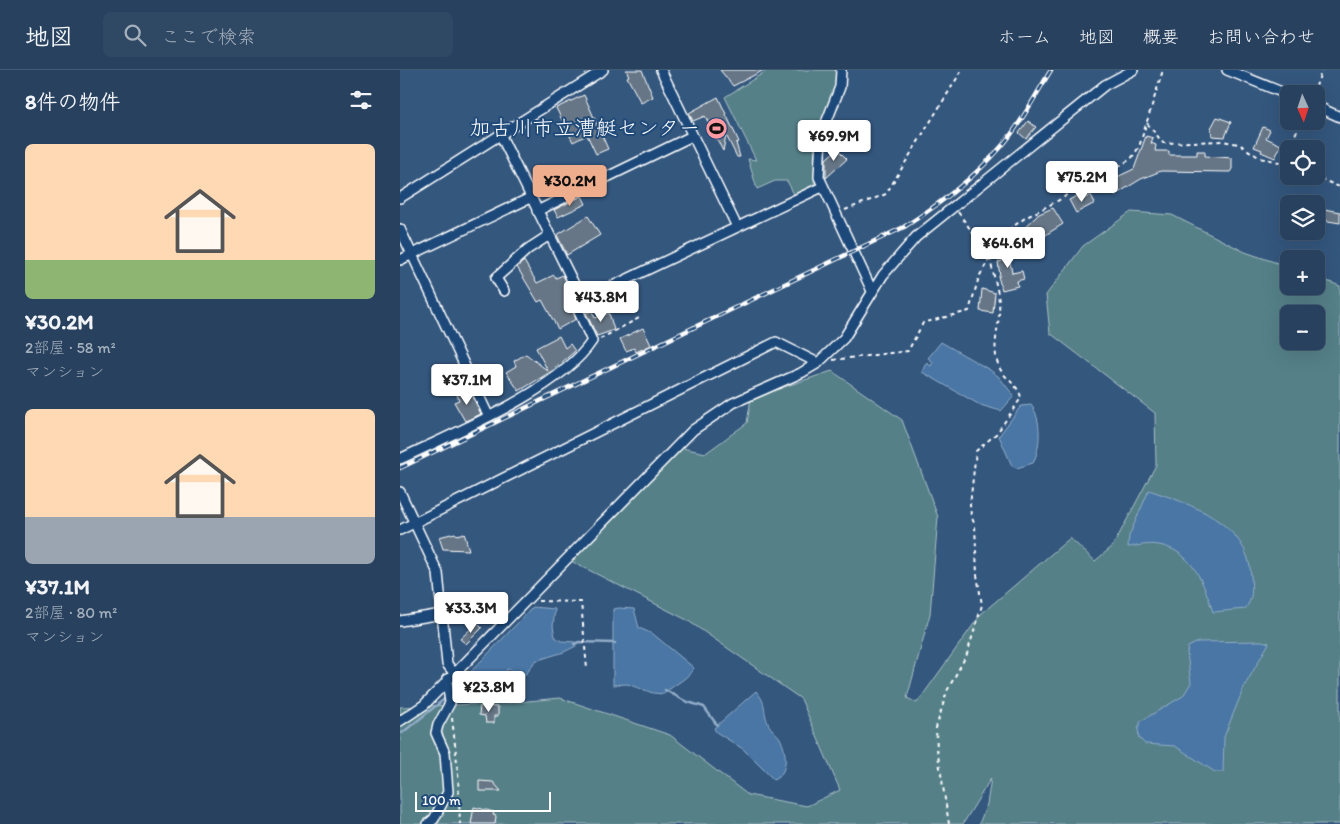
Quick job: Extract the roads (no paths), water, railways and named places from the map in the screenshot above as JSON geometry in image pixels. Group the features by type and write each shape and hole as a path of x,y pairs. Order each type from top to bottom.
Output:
{"street":[{"path":"400,198 603,70"},
{"path":"661,70 737,227"},
{"path":"841,70 840,87 821,136 819,177 872,291"},
{"path":"400,721 424,705 450,676 693,430 733,403 801,373 822,360 844,338 872,291 916,237 1105,85 1133,70"},
{"path":"1227,70 1280,91"},
{"path":"1325,110 1340,117"},
{"path":"400,459 488,416 540,386 575,362 592,341 579,312 579,302 574,284 548,236 501,136"},
{"path":"537,211 692,136"},
{"path":"579,302 822,187"},
{"path":"400,260 530,198"},
{"path":"400,229 488,416"},
{"path":"504,291 496,278 528,249 548,236"},
{"path":"400,530 776,342 822,360"},
{"path":"400,492 438,573 447,664 450,676 450,703 438,725 436,734 445,753 448,792 434,819 428,824"},
{"path":"400,622 442,614"}],"water":[{"path":"941,342 999,377 1014,396 1001,411 980,405 922,372 926,363 931,366 933,362 928,358"},
{"path":"1031,405 1039,425 1038,449 1033,463 1017,468 1012,466 999,436 1021,406"},
{"path":"1149,490 1199,509 1215,518 1229,529 1240,542 1248,558 1251,576 1251,598 1245,609 1213,612 1206,591 1195,570 1189,561 1171,548 1152,544 1128,547 1129,536"},
{"path":"533,607 555,609 553,626 555,637 561,641 575,642 576,646 564,652 535,661 527,673 516,678 514,671 507,669 505,676 511,677 514,684 507,702 461,697 458,689 460,687 459,684"},
{"path":"613,609 634,609 639,628 653,634 694,668 688,676 664,694 653,693 627,684 613,685"},
{"path":"1262,641 1269,643 1244,687 1224,737 1223,772 1215,772 1175,746 1145,744 1139,738 1138,729 1141,721 1183,696 1191,683 1188,647 1198,642"},
{"path":"756,691 760,696 769,725 780,738 784,749 784,767 779,777 774,780 743,749 716,732 714,728"}],"waterway":[{"path":"574,644 579,642 615,643"},
{"path":"665,690 685,701 704,707 717,725"},
{"path":"402,733 447,697"}],"railway":[{"path":"400,468 904,227 956,190 990,159 1015,129 1051,70"}],"place":[{"name":"加古川市立漕艇センター","path":"716,128"}]}
